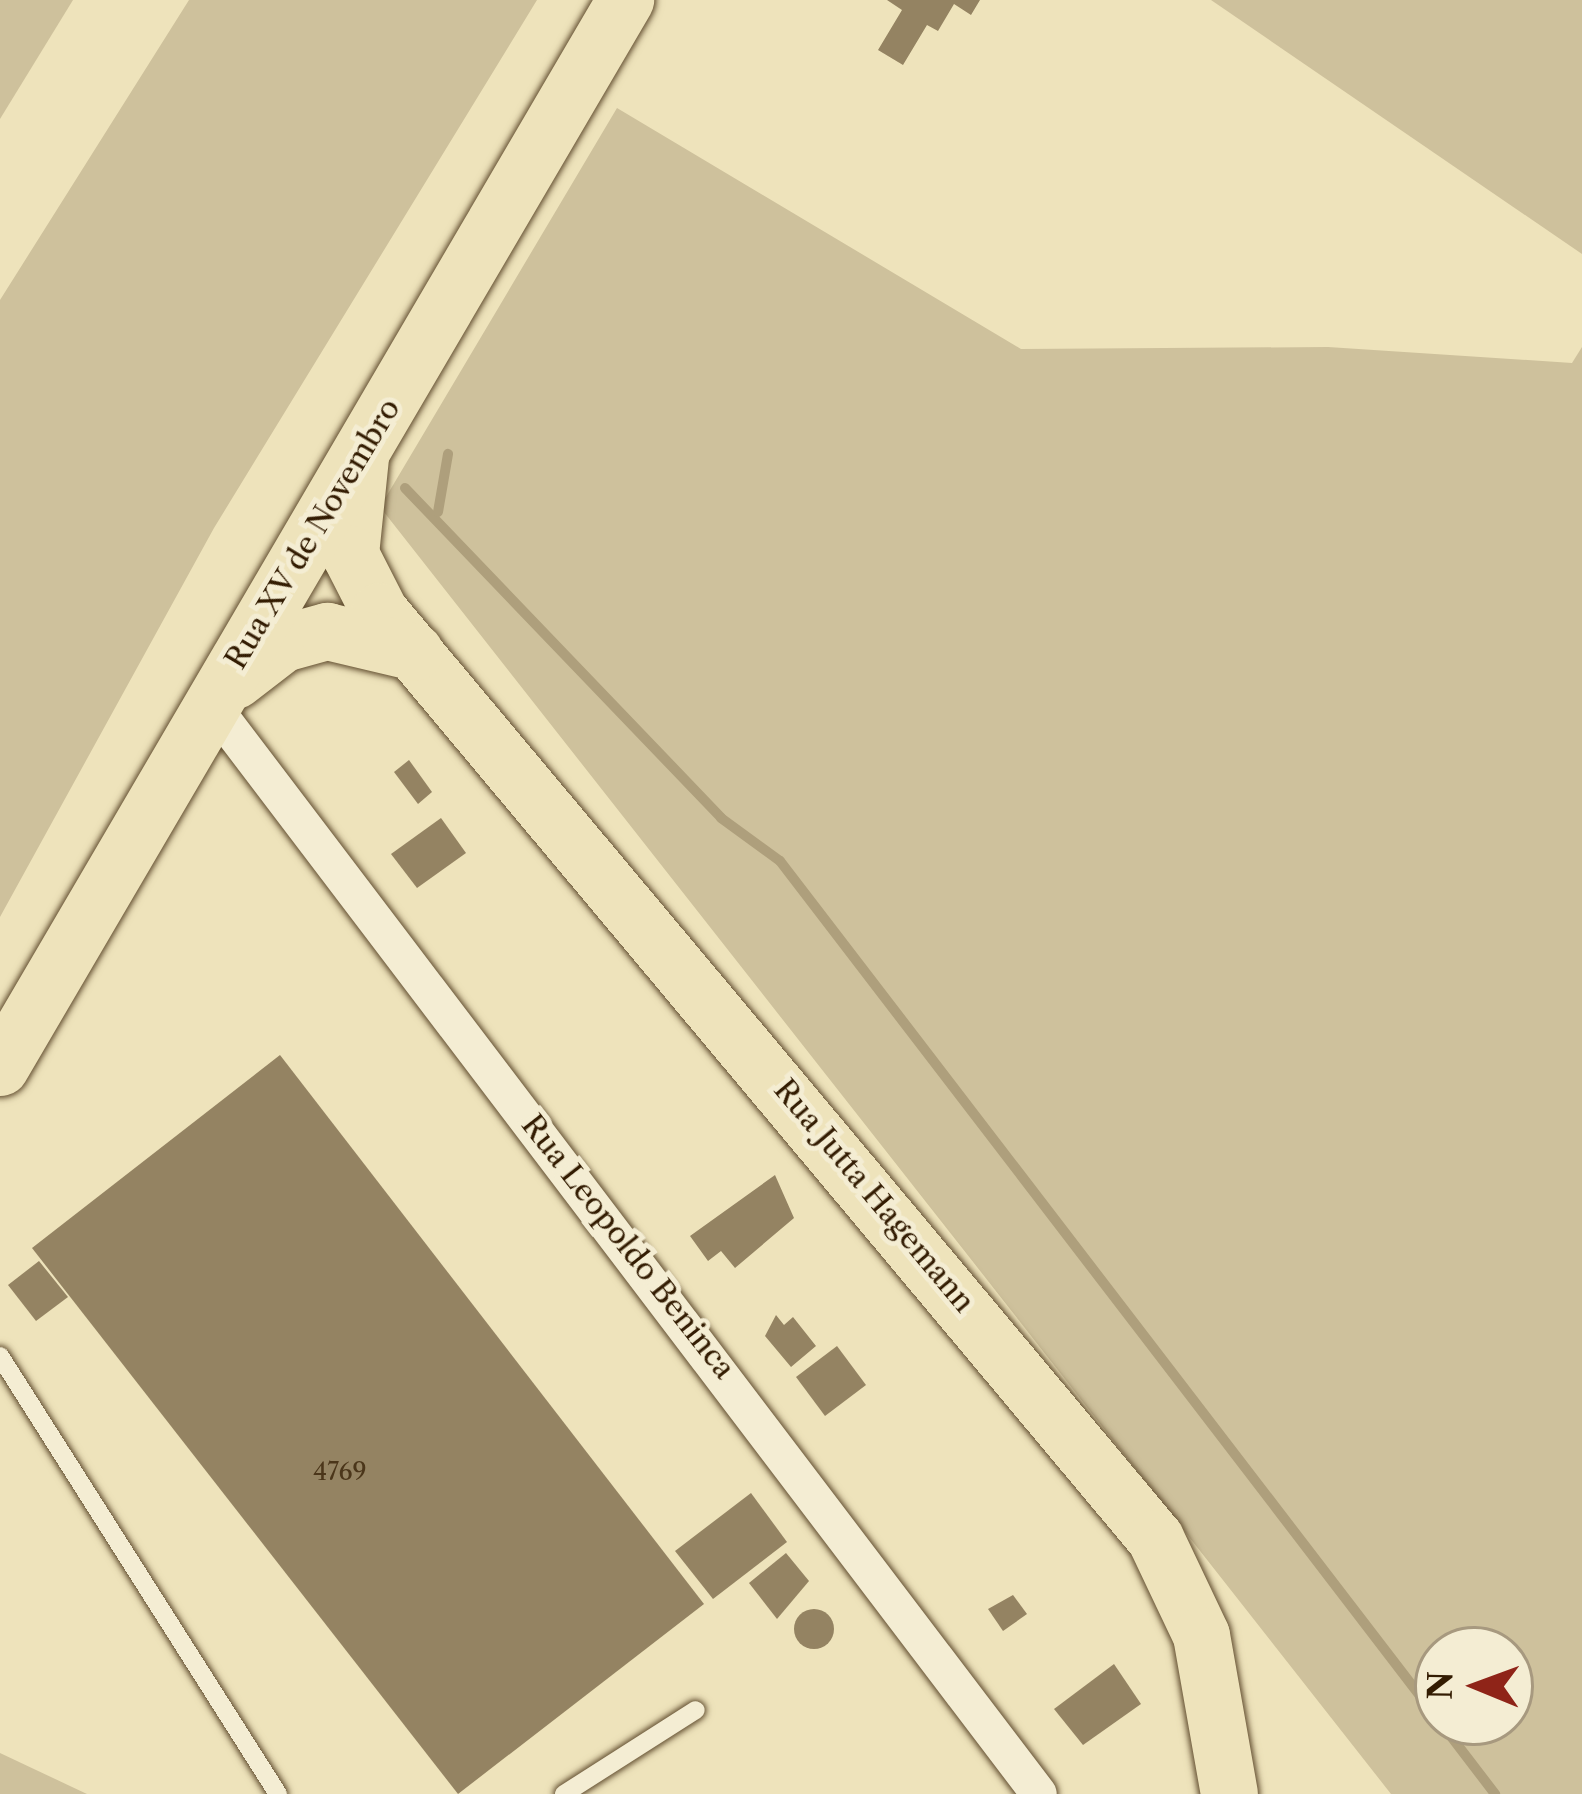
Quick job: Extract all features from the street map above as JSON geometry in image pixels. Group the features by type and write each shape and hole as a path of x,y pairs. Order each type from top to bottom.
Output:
{"main road":[{"name":"Rua XV de Novembro","path":"0,1067 625,0"},
{"name":"Rua Jutta Hagemann","path":"360,457 350,554 362,586 1155,1538 1201,1635 1229,1794"},
{"path":"212,704 247,668 307,636 372,635 415,652"}],"street":[{"name":"Rua Leopoldo Beninca","path":"212,704 1039,1794"}],"lane":[{"path":"0,1355 278,1794"},
{"path":"564,1794 696,1710"}],"shaded area":[{"path":"0,0 73,0 0,119"},
{"path":"189,0 537,0 214,528 0,917 0,300"},
{"path":"1211,0 1582,0 1582,254"},
{"path":"617,108 1021,349 1328,347 1572,363 1582,347 1582,1794 1391,1794 380,507"},
{"path":"0,1753 87,1794 0,1794"}],"building":[{"path":"887,0 980,0 971,15 954,4 938,31 927,25 903,65 878,50 902,10"},
{"path":"409,760 432,792 418,804 394,772"},
{"path":"441,818 466,853 417,888 391,854"},
{"path":"280,1055 704,1604 458,1794 32,1248"},
{"path":"775,1175 794,1218 735,1268 721,1251 708,1261 690,1236"},
{"path":"39,1261 68,1297 36,1321 8,1285"},
{"path":"776,1315 784,1325 793,1317 816,1346 791,1367 765,1336"},
{"path":"837,1346 866,1385 825,1416 796,1377"},
{"path":"751,1493 787,1542 713,1599 675,1551"},
{"path":"786,1553 809,1581 777,1619 749,1583"},
{"path":"1013,1595 1027,1614 1003,1631 988,1609"},
{"path":"814,1609 828,1615 834,1629 828,1643 814,1649 800,1643 794,1629 800,1615"},
{"path":"1114,1664 1141,1704 1083,1745 1054,1709"}],"waterway":[{"path":"438,512 448,454"},
{"path":"405,488 721,818 780,861 1414,1688"},
{"path":"1458,1746 1495,1794"}]}
